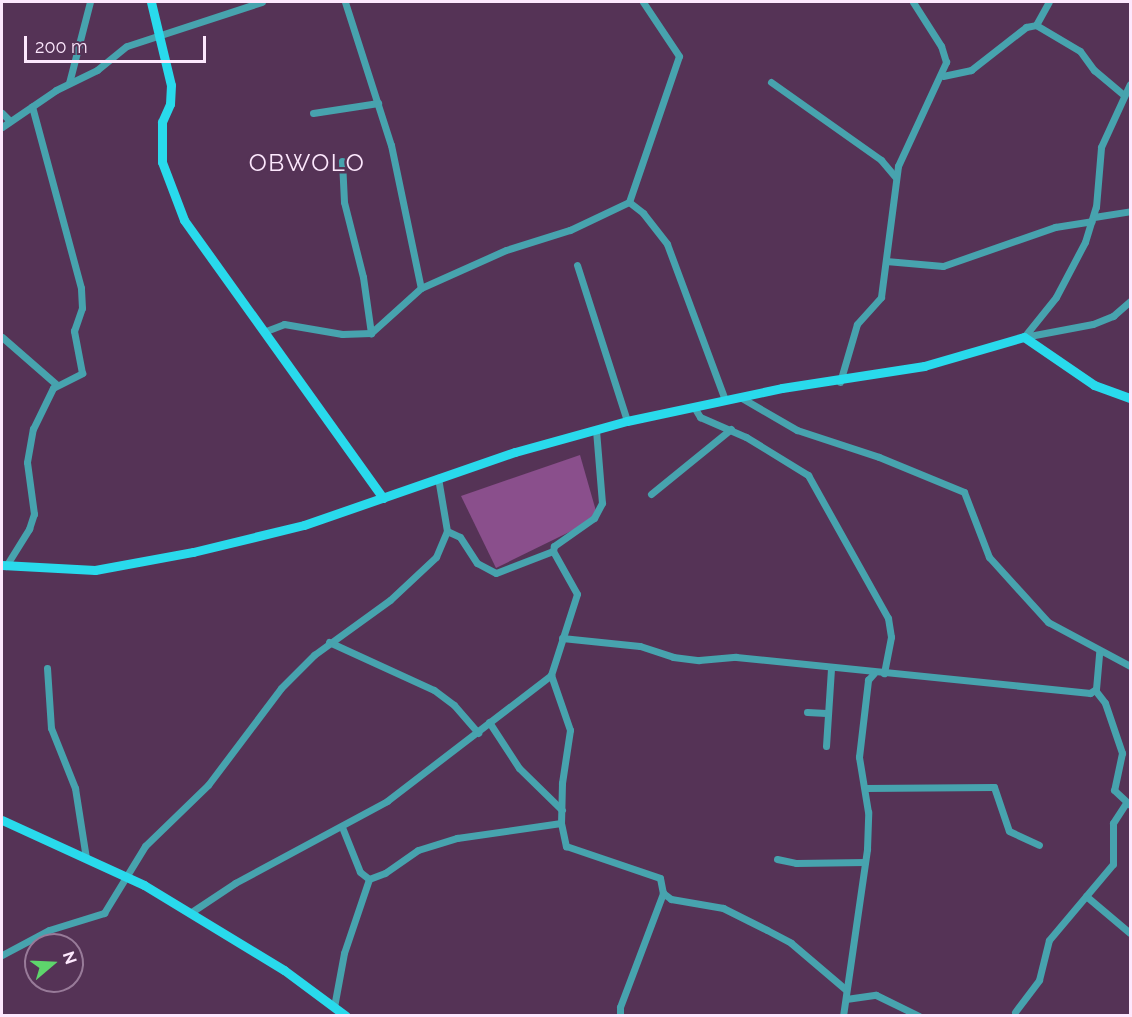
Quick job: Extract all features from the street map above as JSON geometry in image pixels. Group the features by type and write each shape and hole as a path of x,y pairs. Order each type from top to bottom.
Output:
{"street":[{"path":"69,83 90,2"},
{"path":"151,2 171,85 170,104 162,122 160,141 171,188 200,245 266,331 383,498"},
{"path":"2,127 69,83 97,70 127,46 157,34 262,2"},
{"path":"345,2 391,145 421,288"},
{"path":"266,331 284,324 342,334 371,333 421,288 506,250 570,230 629,202 679,56 643,2"},
{"path":"840,382 857,324 881,297 896,178 943,76 945,55 913,2"},
{"path":"1036,25 1049,2"},
{"path":"943,76 971,70 1026,27 1036,25 1080,51 1094,70 1124,95"},
{"path":"771,82 881,160 896,178"},
{"path":"1024,337 1064,284 1093,219 1101,147 1131,84"},
{"path":"313,113 378,103"},
{"path":"4,566 29,529 34,514 29,443 57,384 82,373 74,332 83,300 56,186 32,106"},
{"path":"2,113 10,121"},
{"path":"342,161 344,202 371,333"},
{"path":"629,202 667,244 725,400"},
{"path":"886,261 943,266 1044,230 1131,211"},
{"path":"578,265 627,422"},
{"path":"4,566 95,570 129,566 304,525 438,478 596,430 740,397 840,382 968,356 1024,337 1093,324 1113,316 1131,301"},
{"path":"1024,337 1094,385 1131,398"},
{"path":"2,338 57,384"},
{"path":"740,397 797,430 879,457 964,492 990,557 1048,622 1131,666"},
{"path":"694,407 700,417 731,429 808,475 888,618 891,637 884,674"},
{"path":"651,494 731,429"},
{"path":"596,430 602,502 594,518 554,546 553,551 577,594 551,675 570,730 561,823 566,846 572,850 604,856 660,878 663,893 620,1007 620,1016"},
{"path":"2,955 49,930 104,913 125,875 145,846 208,785 236,752 281,688 329,642 401,591 436,557 447,531 438,478"},
{"path":"447,531 460,537 477,562 496,573 553,551"},
{"path":"562,638 640,646 674,657 736,657 874,673 1090,693 1095,690"},
{"path":"329,642 434,690 454,705 478,733"},
{"path":"1015,1012 1039,980 1049,940 1113,864 1113,823 1128,804 1114,790 1122,753 1105,703 1095,690 1099,651"},
{"path":"47,668 51,728 75,788 86,858"},
{"path":"826,746 826,712 831,668"},
{"path":"843,1016 845,989 865,862 866,788 859,757 866,690 874,673"},
{"path":"190,913 235,883 342,827 395,796 551,675"},
{"path":"807,712 826,712"},
{"path":"489,722 519,768 562,810"},
{"path":"866,788 994,787 1010,831 1039,845"},
{"path":"2,820 125,875 284,970 346,1016"},
{"path":"369,879 386,873 418,850 438,844 561,823"},
{"path":"342,827 360,872 369,879"},
{"path":"777,859 796,863 865,862"},
{"path":"334,1007 344,953 369,879"},
{"path":"663,893 671,899 723,908 767,930 790,943 845,989"},
{"path":"1086,896 1131,933"},
{"path":"846,999 876,995 919,1016"}],"shaded area":[{"path":"580,455 598,518 496,568 461,496"}],"district":[{"name":"OBWOLO","path":"307,163"}]}
